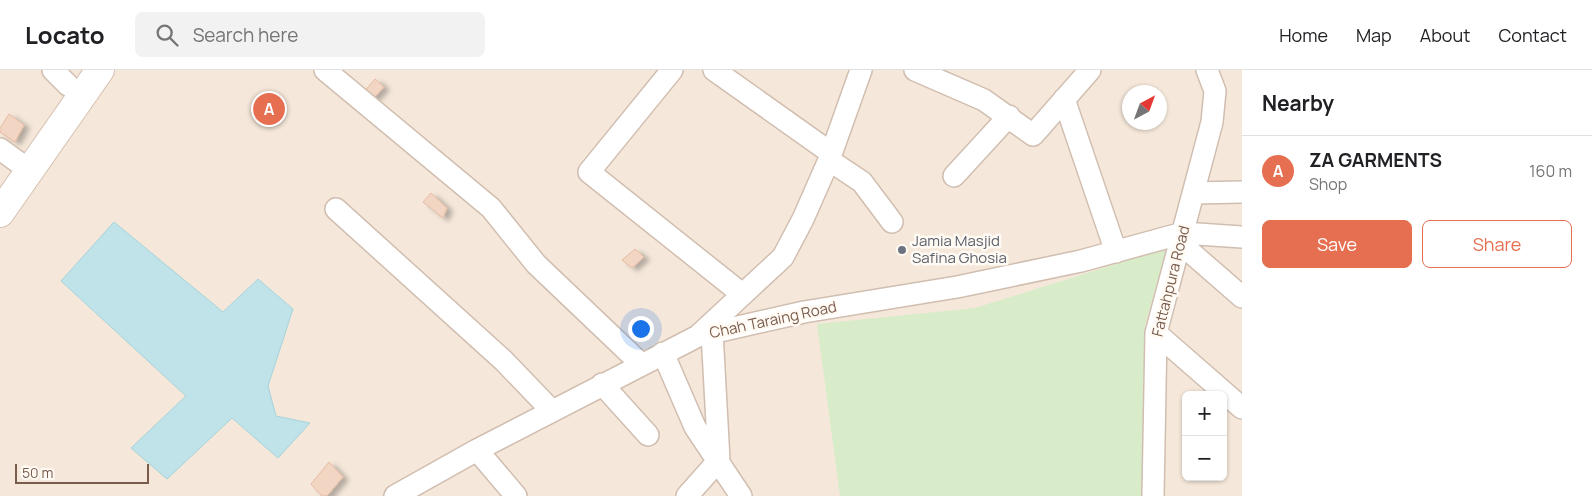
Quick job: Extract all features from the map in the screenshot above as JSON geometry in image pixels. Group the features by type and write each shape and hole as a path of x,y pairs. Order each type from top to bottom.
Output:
{"street":[{"path":"0,213 100,70"},
{"path":"325,70 491,208 536,264 641,364"},
{"path":"672,70 589,172 742,294"},
{"path":"714,70 862,182 892,222"},
{"path":"686,496 719,460 705,334 742,294 783,256 803,219 830,156 861,70"},
{"path":"915,70 984,100 1009,116 1033,135 1090,70"},
{"name":"Fattahpura Road","path":"1153,496 1156,334 1212,122 1215,91 1208,70"},
{"path":"0,186 9,155 66,75"},
{"path":"1064,99 1116,252"},
{"path":"954,176 1009,116"},
{"path":"1194,193 1242,192"},
{"path":"336,208 504,361 552,411"},
{"name":"Chah Taraing Road","path":"395,496 476,450 602,384 705,334 804,312 966,285 1181,238 1242,237"},
{"path":"1181,238 1242,297"},
{"path":"1156,334 1242,408"},
{"path":"663,354 695,427 719,460 741,496"},
{"path":"602,384 648,435"},
{"path":"476,450 516,496"}],"shaded area":[{"path":"0,70 1242,70 1242,496 0,496"}],"green space":[{"path":"1167,248 1145,325 1145,496 840,496 817,324 975,308"}],"water":[{"path":"114,222 223,312 258,279 293,309 268,386 276,416 310,423 278,458 232,418 167,479 131,448 186,396 61,281"}],"building":[{"path":"375,79 384,87 371,101 362,94"},
{"path":"9,114 24,125 15,142 0,132 0,128"},
{"path":"431,193 447,208 443,218 423,202"},
{"path":"635,249 644,257 632,268 622,260"},
{"path":"329,462 343,477 327,496 322,496 311,484"}],"place":[{"name":"ZA GARMENTS","path":"269,109"},
{"name":"Jamia Masjid Safina Ghosia","path":"902,250"}]}
